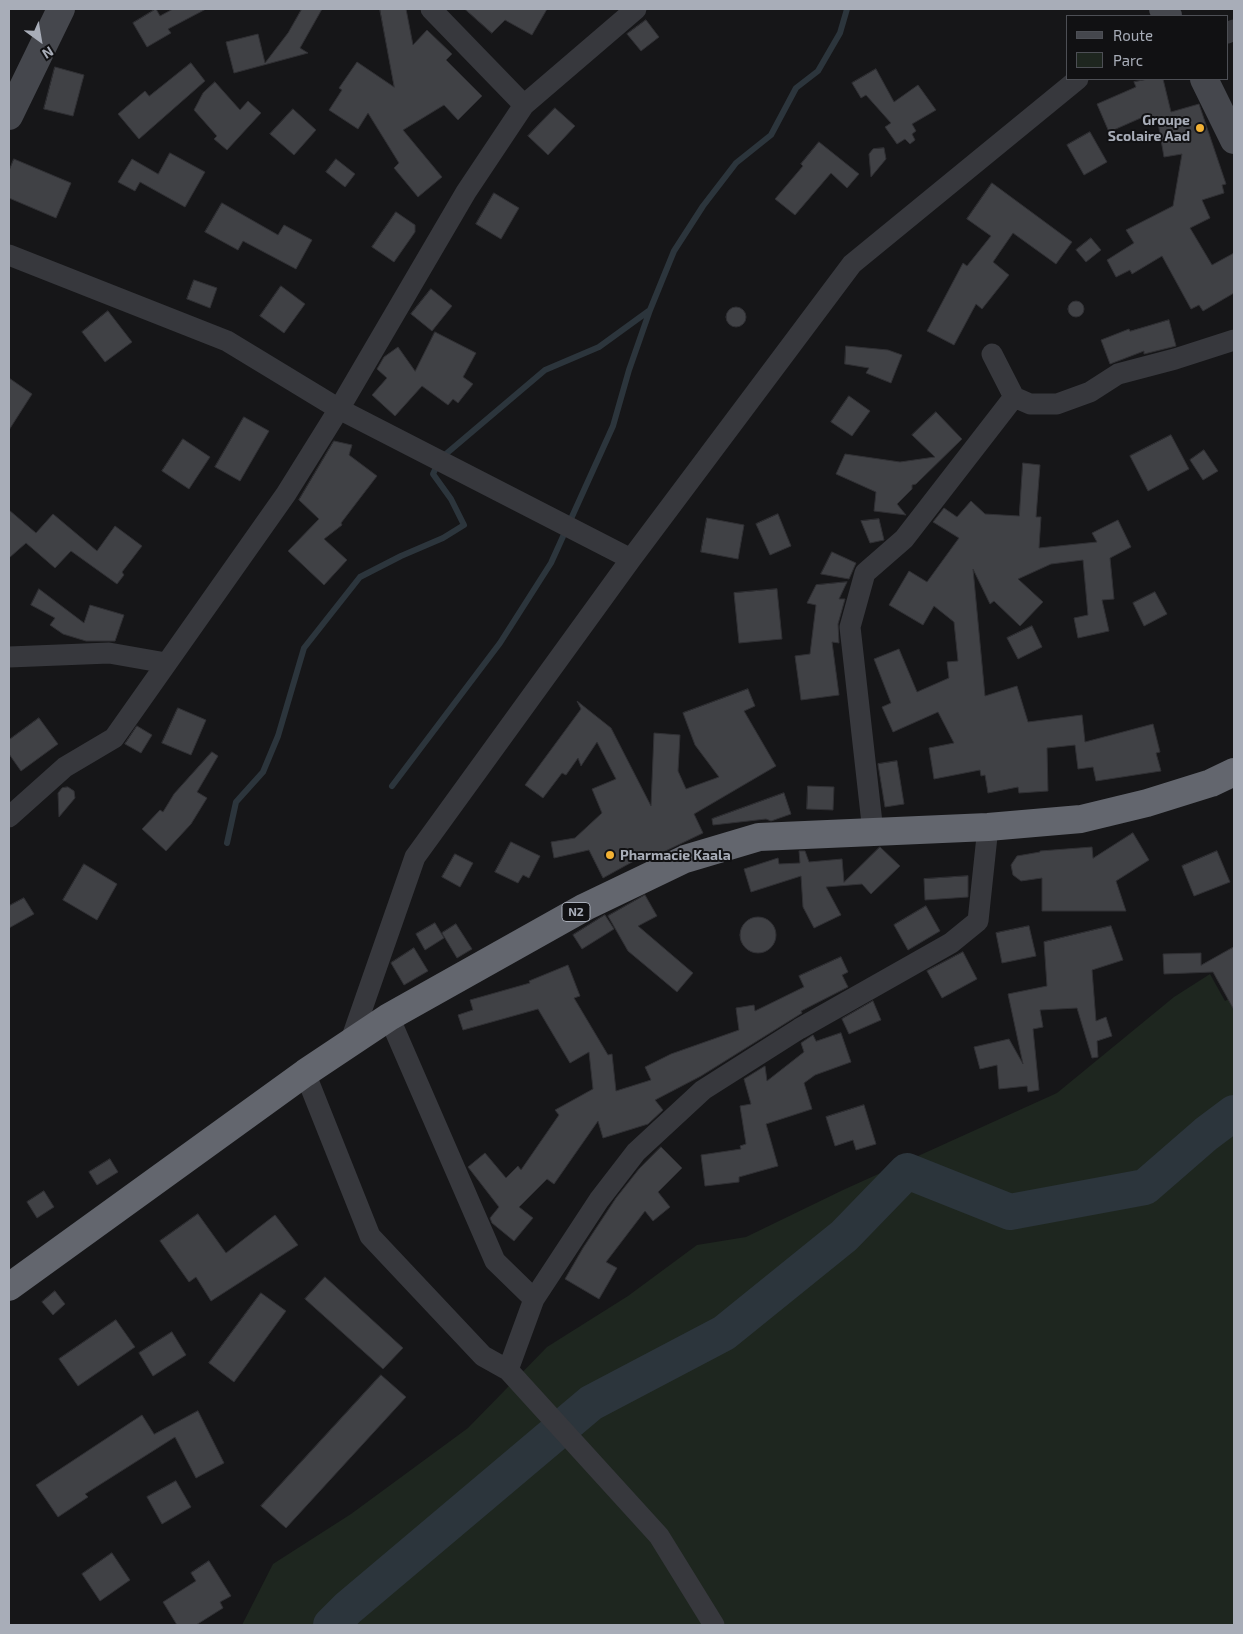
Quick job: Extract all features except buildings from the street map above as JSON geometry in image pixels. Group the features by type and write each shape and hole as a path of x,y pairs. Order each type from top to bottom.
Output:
{"highway":[{"name":"N2","path":"9,1287 305,1073 389,1017 585,907 685,859 759,837 988,827 1081,819 1147,803 1211,783 1234,772"}],"street":[{"path":"9,116 61,9"},
{"path":"431,9 524,106"},
{"path":"9,815 65,767 114,738 263,528 339,409 466,192 524,106 636,9"},
{"path":"350,1043 415,857 631,558 852,264 1077,80"},
{"path":"1204,80 1234,140"},
{"path":"9,255 227,341 339,409 631,558"},
{"path":"992,354 1014,398 1030,404 1057,404 1090,392 1118,374 1175,359 1234,340"},
{"path":"873,832 850,627 865,573 904,538 1014,398"},
{"path":"9,656 109,653 166,663"},
{"path":"508,1370 534,1299 599,1200 636,1152 703,1090 799,1029 951,942 978,921 988,827"},
{"path":"389,1017 495,1261 534,1299"},
{"path":"305,1073 370,1236 483,1356 508,1370 659,1536 714,1625"}],"green space":[{"path":"1210,974 1225,1001 1234,996 1234,1625 242,1625 273,1564 351,1514 468,1428 547,1347 628,1296 697,1245 746,1237 843,1190 1057,1093 1174,997"}],"waterway":[{"path":"392,786 500,643 551,563 613,426 629,370 650,310 674,251 703,206 736,163 771,135 796,88 818,71 840,33 847,9"},
{"path":"227,843 236,802 263,772 278,736 304,648 360,577 401,556 443,538 464,525 451,499 433,474 440,459 545,370 599,347 650,310"},
{"path":"331,1625 348,1608 591,1403 724,1333 844,1236 907,1171 1010,1212 1145,1187 1206,1134 1234,1113"}],"place":[{"name":"Groupe Scolaire Aad","path":"1200,128"},
{"name":"Pharmacie Kaala","path":"610,855"}]}
